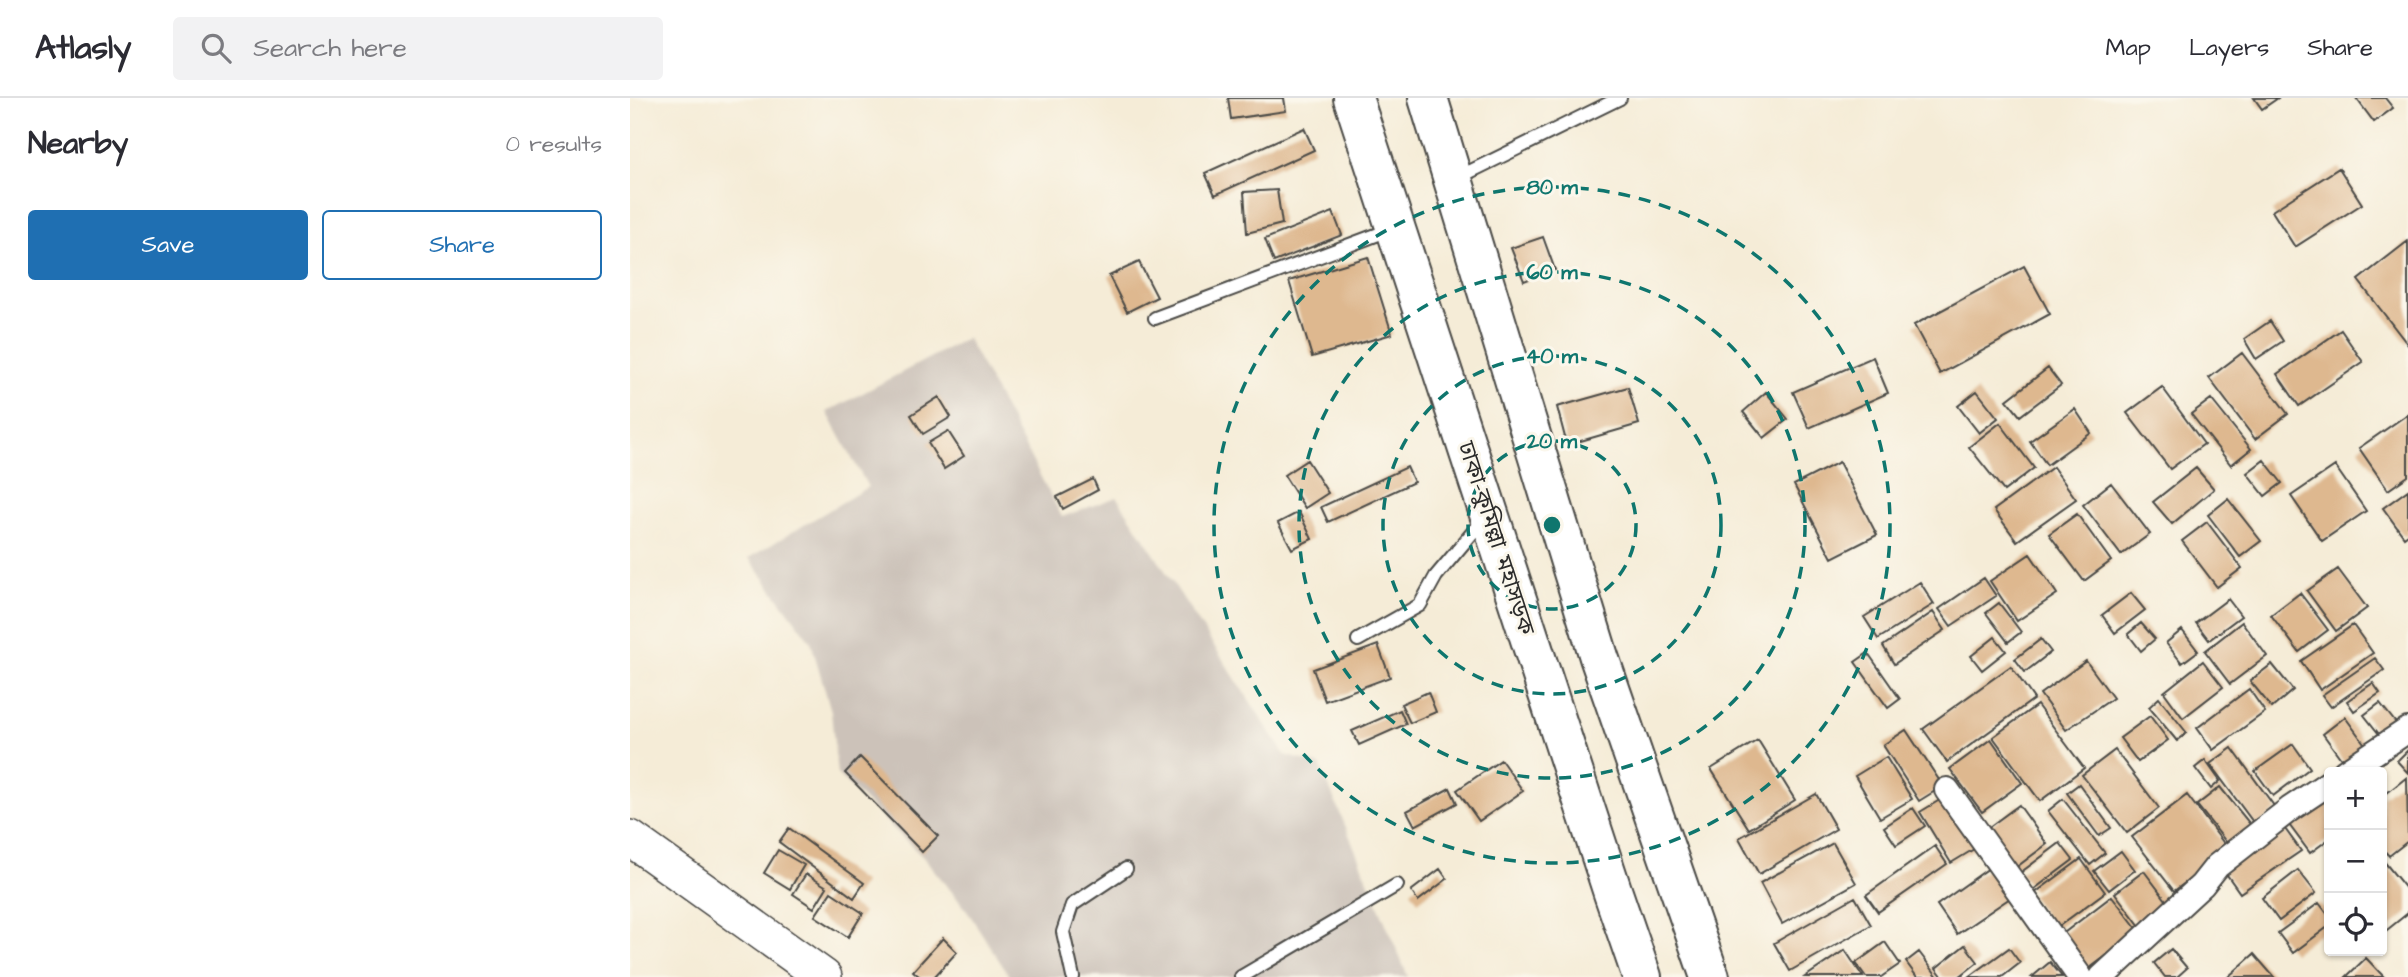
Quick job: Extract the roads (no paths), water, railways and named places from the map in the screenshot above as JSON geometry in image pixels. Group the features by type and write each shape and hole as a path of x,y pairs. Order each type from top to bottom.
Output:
{"highway":[{"name":"ঢাকা–কুমিল্লা মহাসড়ক","path":"1353,98 1608,880 1643,977"},
{"path":"1429,98 1600,657 1710,977"}],"main road":[{"path":"630,838 824,977"}],"street":[{"path":"2352,767 2408,730"},
{"path":"2102,977 2202,885 2217,866 2290,809 2324,786"},
{"path":"1947,790 2080,977"}],"lane":[{"path":"1454,180 1620,98"},
{"path":"1155,318 1395,228"},
{"path":"1358,640 1420,605 1436,576 1489,513"},
{"path":"1073,977 1063,932 1072,905 1126,869"},
{"path":"1241,977 1397,885"}]}
